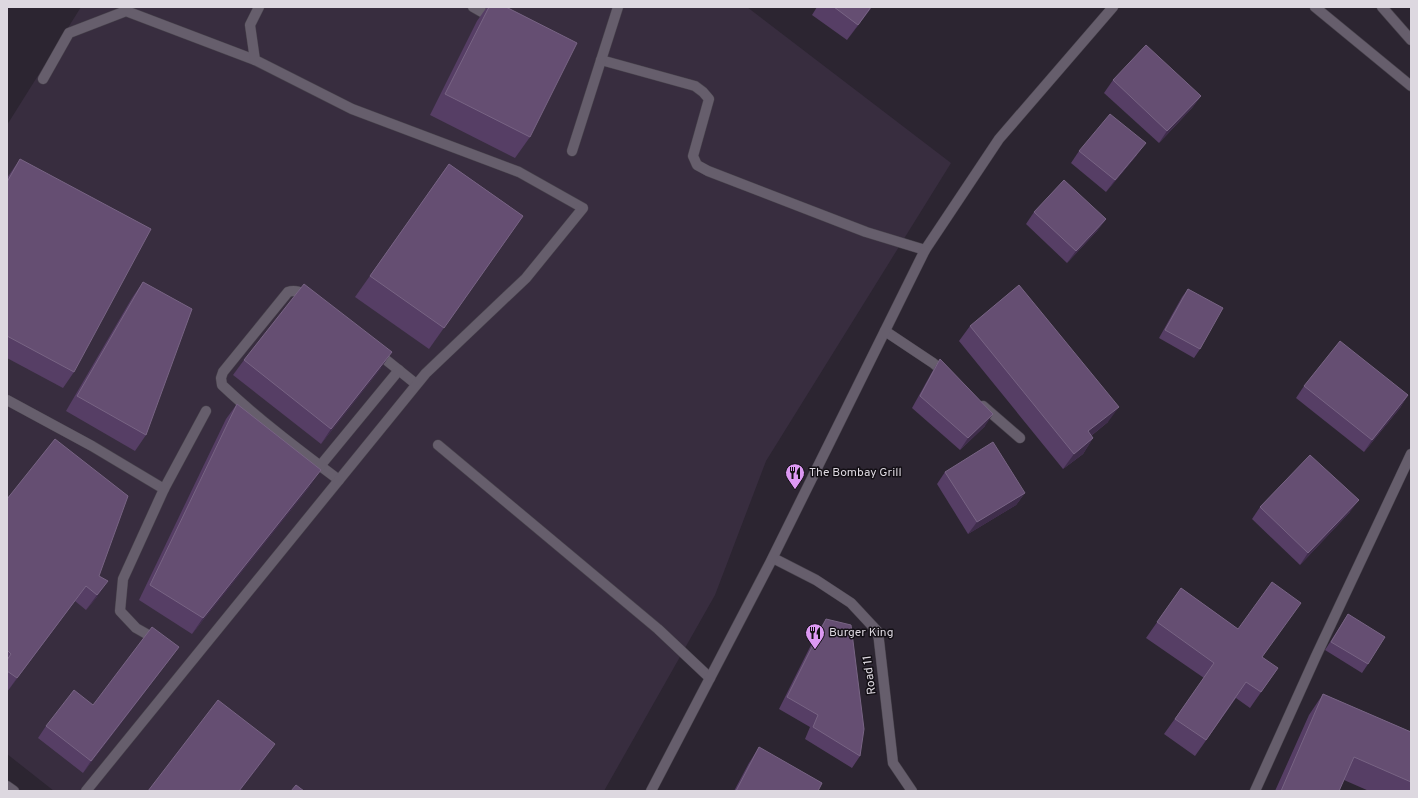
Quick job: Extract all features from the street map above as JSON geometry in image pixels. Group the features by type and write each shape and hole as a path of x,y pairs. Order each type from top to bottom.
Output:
{"street":[{"path":"255,60 250,25 259,7"},
{"path":"473,7 501,22"},
{"path":"572,151 618,7"},
{"path":"651,791 773,558 925,250 999,139 1113,7"},
{"path":"1315,7 1411,86"},
{"path":"1382,7 1411,40"},
{"path":"43,79 69,33 126,11 255,60 352,110 519,172 583,208 526,278 416,384 86,791"},
{"path":"601,60 695,86 703,92 709,99 693,156 697,165 708,171 866,232 925,250"},
{"path":"315,301 309,296 297,291 292,290 288,292 223,372 221,378 222,385 235,398 339,480"},
{"path":"885,331 933,363 951,378"},
{"path":"368,346 416,384"},
{"path":"320,466 399,370"},
{"path":"974,398 1020,438"},
{"path":"7,400 92,446 164,489"},
{"path":"166,645 136,628 120,611 123,579 164,489 206,411"},
{"path":"438,445 658,629 710,678"},
{"path":"1255,791 1316,656 1411,454"},
{"name":"Road 11","path":"773,558 816,580 851,603 878,632 893,763 912,791"},
{"path":"7,786 14,791"}],"shaded area":[{"path":"81,7 747,7 951,163 766,461 715,595 604,791 54,791 7,754 7,125"}],"building":[{"path":"489,7 506,7 577,43 530,137 445,94"},
{"path":"834,7 871,7 858,25"},
{"path":"1146,45 1201,96 1167,131 1113,80"},
{"path":"1110,114 1146,143 1115,180 1079,151"},
{"path":"20,159 151,229 74,372 7,336 7,182"},
{"path":"449,164 523,216 444,328 370,276"},
{"path":"1064,180 1106,219 1076,251 1034,212"},
{"path":"143,282 192,309 146,435 77,396"},
{"path":"304,284 392,352 331,429 244,360"},
{"path":"1019,285 1119,407 1088,431 1093,438 1074,454 970,326"},
{"path":"1188,289 1223,308 1200,349 1165,330"},
{"path":"1340,341 1408,395 1372,440 1304,386"},
{"path":"940,359 993,414 968,438 920,396"},
{"path":"237,404 321,470 203,618 150,585"},
{"path":"55,439 128,496 99,576 108,581 97,595 86,586 17,678 7,671 7,660 11,654 7,650 7,499"},
{"path":"993,442 1025,493 977,522 945,472"},
{"path":"1310,455 1359,500 1308,553 1260,507"},
{"path":"1272,582 1301,603 1262,657 1278,668 1261,692 1246,682 1206,740 1175,719 1214,663 1157,622 1181,588 1238,629"},
{"path":"1348,614 1385,637 1368,664 1331,642"},
{"path":"826,619 851,625 864,729 860,756 813,727 818,715 787,697"},
{"path":"152,627 179,647 91,761 46,726 74,690 93,705"},
{"path":"1323,694 1411,732 1411,782 1354,757 1339,791 1281,791"},
{"path":"218,700 275,744 239,791 148,791"},
{"path":"759,747 822,783 818,791 736,791"},
{"path":"296,785 304,791 291,791"}],"place":[{"name":"The Bombay Grill","path":"795,490"},
{"name":"Burger King","path":"815,650"}]}
